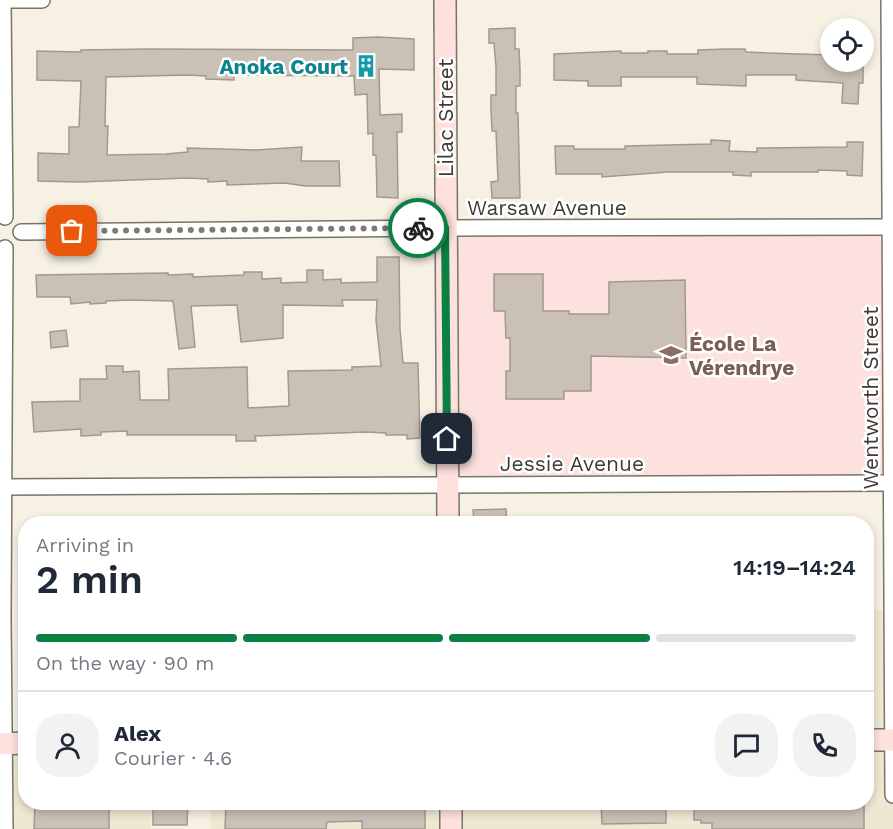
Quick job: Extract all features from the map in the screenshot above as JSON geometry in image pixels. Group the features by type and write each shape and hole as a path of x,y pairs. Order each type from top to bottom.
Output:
{"street":[{"path":"5,829 10,744 3,618 2,247 10,247 18,242 21,232 14,220 2,218 2,0 42,0"},
{"name":"Lilac Street","path":"445,0 448,516"},
{"name":"Wentworth Street","path":"889,0 892,227 893,795"},
{"name":"Warsaw Avenue","path":"21,232 892,227"},
{"name":"Jessie Avenue","path":"2,487 892,483"},
{"path":"874,740 892,740"},
{"path":"451,810 451,829"}],"shaded area":[{"name":"École La Vérendrye","path":"458,233 884,235 884,477 457,475"},
{"path":"874,610 893,610 893,829 327,829 326,810 874,810"},
{"path":"4,744 18,744 18,810 152,810 151,829 0,829"},
{"path":"211,810 270,810 270,829 210,829"}],"building":[{"path":"515,28 515,49 519,49 520,69 520,86 516,86 516,113 518,113 520,198 492,198 491,182 498,181 496,131 492,131 491,111 491,95 496,95 496,67 494,43 489,43 489,29"},
{"path":"353,38 414,39 414,70 379,69 380,115 402,114 402,132 397,132 398,198 377,197 376,155 373,155 373,133 368,134 367,94 355,95 354,76 234,75 234,80 206,79 206,76 187,75 106,77 107,155 166,154 188,152 187,148 256,150 302,147 301,161 339,161 340,186 305,186 285,183 227,185 227,181 208,182 208,179 188,178 79,182 38,181 38,153 69,154 69,127 79,127 81,81 37,80 37,51 353,50"},
{"path":"745,49 746,52 820,55 820,72 863,72 863,83 859,83 858,104 842,103 843,83 796,80 796,75 746,75 746,86 697,84 697,77 621,77 621,86 588,86 588,81 554,80 554,54 667,51 667,54 698,54 698,50"},
{"path":"711,140 730,141 729,151 757,152 757,148 847,147 847,142 863,142 862,176 847,175 847,171 818,170 818,172 751,172 751,176 733,175 733,172 668,172 602,177 602,174 556,174 555,146 574,146 574,149 625,149 625,146 711,144"},
{"path":"377,257 399,257 403,363 418,363 420,438 407,439 407,435 366,432 255,436 256,441 236,441 236,435 127,435 127,431 101,432 101,435 81,436 81,429 34,432 32,402 80,401 80,379 107,379 106,366 123,366 123,372 139,371 140,400 169,400 168,369 247,367 248,408 289,406 288,371 352,370 352,367 381,366 376,320 377,300 342,300 343,306 283,305 283,338 241,342 237,305 191,306 195,347 179,349 173,301 129,300 71,304 70,297 37,297 36,275 168,273 168,275 193,274 193,277 262,272 262,279 281,278 281,283 307,282 307,270 323,270 323,280 341,279 341,283 377,282"},
{"path":"494,274 543,274 543,311 569,311 569,314 609,314 609,282 685,280 686,358 591,356 591,391 564,391 564,399 506,399 506,371 510,371 510,338 506,338 505,311 494,311"},
{"path":"66,330 68,346 51,348 50,332"},
{"path":"506,509 506,516 473,516 473,510"},
{"path":"35,810 109,810 109,829 34,829"},
{"path":"153,810 188,810 187,825 153,825"},
{"path":"226,810 425,810 425,829 362,829 362,821 327,822 326,829 225,829"},
{"path":"601,810 666,810 666,823 602,824"},
{"path":"694,810 864,810 864,829 712,829 712,823 701,823 701,820 694,820"}],"way so far":[{"path":"72,231 418,228"}],"place":[{"name":"Anoka Court","path":"366,66"},
{"name":"École La Vérendrye","path":"671,355"}],"route":[{"path":"418,228 445,228 447,439"}]}
